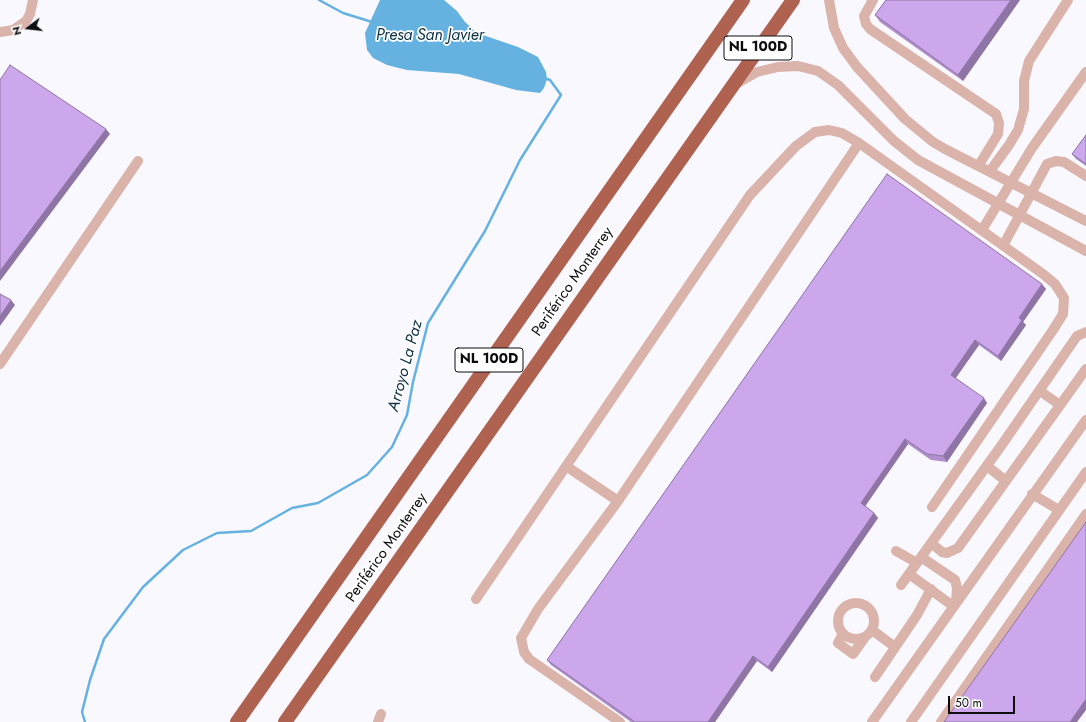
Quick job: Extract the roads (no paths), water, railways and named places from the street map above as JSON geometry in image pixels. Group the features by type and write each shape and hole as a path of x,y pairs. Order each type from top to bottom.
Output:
{"highway":[{"name":"Periférico Monterrey","path":"237,722 743,0"},
{"name":"Periférico Monterrey","path":"285,722 792,0"}],"street":[{"path":"0,32 13,30 26,21 30,14 33,0"},
{"path":"829,0 834,28 843,48 891,106 933,142 1086,221"},
{"path":"873,0 864,16 866,24 870,29 996,114 999,123 998,134 979,166"},
{"path":"990,171 1009,146 1022,120 1024,109 1024,81 1029,61 1068,0"},
{"path":"723,97 739,82 767,69 798,66 818,71 838,84 889,136 913,157 930,168 1086,251"},
{"path":"982,230 1010,181 1086,72"},
{"path":"476,599 750,195 796,146 814,132 829,130 842,133 859,143 1004,244 1055,284 1064,298 1063,314 932,507"},
{"path":"620,722 529,659 524,652 521,638 538,609 618,501 859,143"},
{"path":"986,154 997,161"},
{"path":"0,364 138,161"},
{"path":"1004,244 1043,169 1052,162 1064,162 1086,176"},
{"path":"901,585 987,466 1077,336 1086,332"},
{"path":"931,543 942,552 947,553 958,548 1086,369"},
{"path":"1040,391 1060,405"},
{"path":"872,722 1032,494 1086,420"},
{"path":"566,466 618,501"},
{"path":"987,466 1006,481"},
{"path":"910,722 1086,472"},
{"path":"1032,494 1059,510"},
{"path":"941,722 1086,514"},
{"path":"896,551 919,560 956,580 975,576"},
{"path":"909,574 954,605"},
{"path":"954,605 958,592 956,580"},
{"path":"875,677 931,589"},
{"path":"843,634 838,643 853,654 869,633 874,620 871,611 864,604 854,603 846,606 840,613 838,622 843,634 856,639 869,633"},
{"path":"869,633 895,647"}],"water":[{"name":"Presa San Javier","path":"380,0 444,0 457,11 465,22 477,33 518,47 538,57 546,72 547,79 544,88 540,93 516,90 459,74 407,70 387,65 373,58 367,50 365,33"}],"waterway":[{"name":"Arroyo La Paz","path":"319,0 343,13 372,22"},
{"name":"Arroyo La Paz","path":"85,722 82,712 90,680 104,639 143,587 183,550 217,533 251,531 292,508 318,503 367,475 392,447 407,415 413,382 428,323 485,231 520,160 561,95 550,80 544,78"}]}
